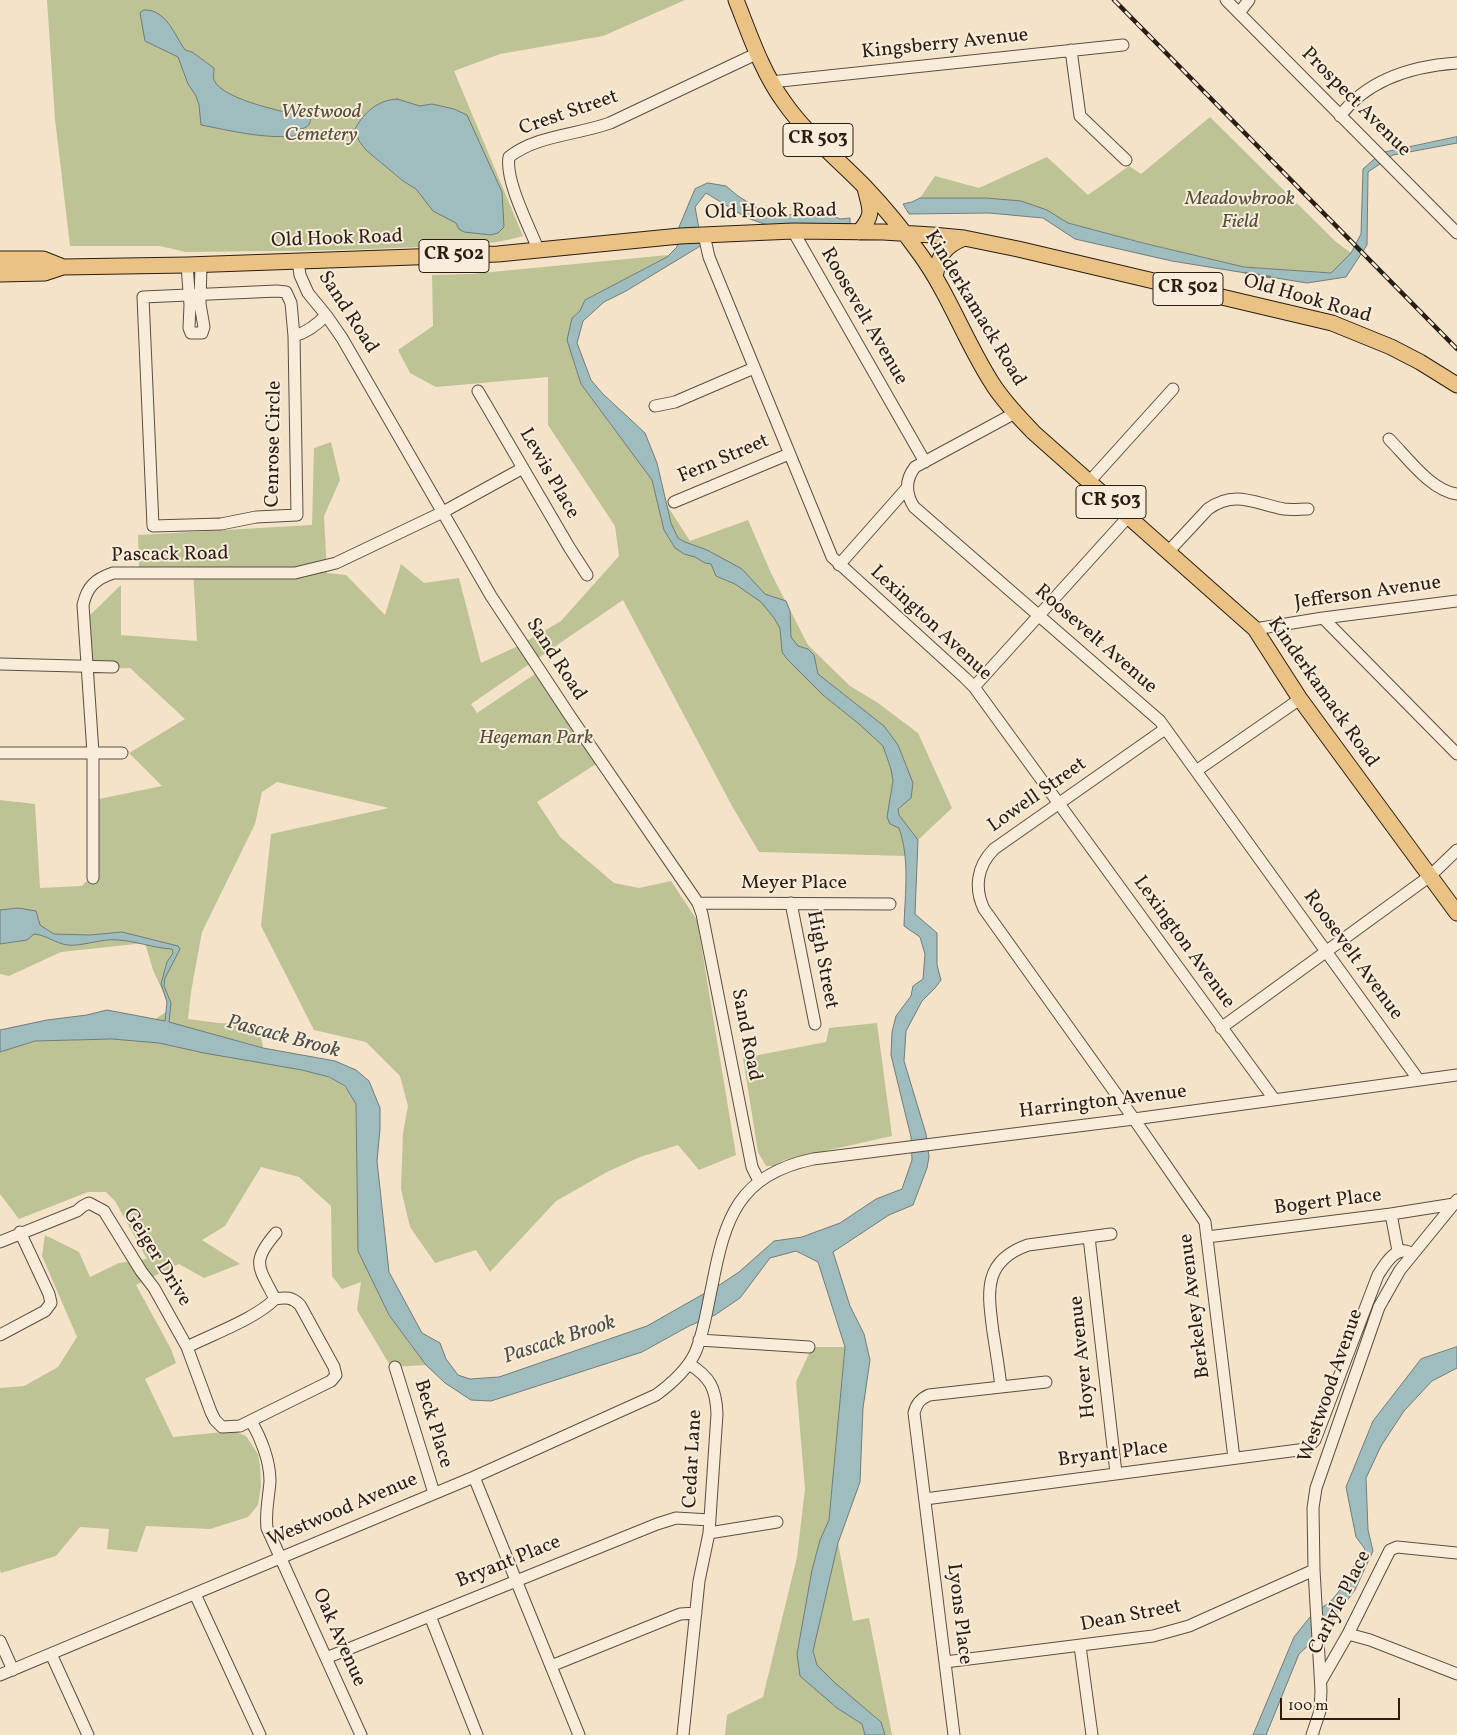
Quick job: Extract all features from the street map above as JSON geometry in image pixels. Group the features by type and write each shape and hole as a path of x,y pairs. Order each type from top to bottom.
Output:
{"main road":[{"name":"Kinderkamack Road","path":"736,0 771,82 795,117 864,186 905,233 953,307 992,383 1015,414 1255,630 1300,699 1457,913"},
{"path":"859,232 869,221 870,208 864,186"},
{"name":"Old Hook Road","path":"0,259 43,260 63,266 194,264 498,254 675,237 793,231 905,233 964,238 1027,251 1332,323 1391,347 1457,385"},
{"path":"935,277 942,254 951,244 964,238"},
{"name":"Old Hook Road","path":"0,274 45,273 63,266"}],"street":[{"name":"Prospect Avenue","path":"1226,0 1457,233"},
{"path":"1239,13 1249,0"},
{"name":"Kingsberry Avenue","path":"771,82 1123,45"},
{"path":"1071,50 1080,116 1126,160"},
{"name":"Crest Street","path":"538,249 516,193 508,164 510,157 517,151 538,142 610,123 758,53"},
{"path":"1340,116 1356,98 1386,80 1419,68 1457,63"},
{"name":"Roosevelt Avenue","path":"793,231 925,462"},
{"name":"Lexington Avenue","path":"704,235 709,258 827,547 839,565 974,687 1274,1099"},
{"name":"Sand Road","path":"298,261 300,275 308,293 342,338 509,624 698,903 702,914 752,1167 759,1181"},
{"path":"194,264 195,294"},
{"name":"Cenrose Circle","path":"286,292 291,304 294,336 297,515 256,517 220,524 153,526 143,296 195,294 286,292"},
{"path":"294,336 304,333 317,325 326,315"},
{"path":"655,406 675,402 754,368"},
{"path":"1089,482 1173,388"},
{"name":"Lewis Place","path":"478,391 587,575"},
{"path":"839,565 907,488 911,472 915,467 1015,414"},
{"path":"1389,439 1435,486 1457,494"},
{"name":"Fern Street","path":"674,502 789,454"},
{"name":"Pascack Road","path":"93,878 93,752 84,606 86,594 92,584 101,577 113,573 272,573 316,569 336,563 442,512 523,468"},
{"name":"Roosevelt Avenue","path":"907,488 909,500 914,507 1160,721 1418,1079"},
{"path":"1168,552 1208,509 1215,503 1224,500 1239,498 1285,509 1308,509"},
{"path":"974,687 1128,517"},
{"name":"Jefferson Avenue","path":"1255,630 1323,618 1457,601"},
{"path":"1323,618 1457,754"},
{"path":"0,664 113,666"},
{"path":"1196,771 1300,699"},
{"name":"Lowell Street","path":"990,918 980,899 978,889 980,870 984,861 994,849 1165,729"},
{"path":"0,753 122,753"},
{"path":"1221,1028 1430,876 1457,850"},
{"name":"Meyer Place","path":"698,903 890,904"},
{"name":"High Street","path":"790,903 815,1024"},
{"name":"Berkeley Avenue","path":"990,918 1134,1119 1205,1222 1234,1458"},
{"name":"Harrington Avenue","path":"759,1181 793,1164 808,1160 1134,1119 1457,1074"},
{"path":"689,1364 700,1340 724,1235 734,1211 748,1190 759,1181"},
{"name":"Bogert Place","path":"1207,1237 1391,1214 1455,1202"},
{"name":"Westwood Avenue","path":"1312,1735 1320,1711 1314,1570 1313,1508 1316,1488 1379,1307 1396,1276 1455,1202"},
{"name":"Geiger Drive","path":"0,1242 20,1232 77,1211 89,1203 104,1211 141,1271 154,1288 187,1347 215,1420 222,1427 240,1426 251,1421 331,1381 336,1375 334,1367 300,1305 288,1297 275,1298"},
{"path":"1391,1214 1398,1251 1403,1250 1412,1254"},
{"path":"0,1335 45,1310 51,1303 49,1294 20,1232"},
{"path":"187,1347 248,1317 269,1305 275,1298 260,1270 259,1262 263,1247 276,1232"},
{"path":"1001,1387 988,1298 989,1287 995,1270 1009,1254 1028,1245 1111,1234"},
{"name":"Hoyer Avenue","path":"1089,1237 1116,1473"},
{"name":"Bryant Place","path":"925,1499 1306,1449 1315,1440 1378,1275 1385,1264 1398,1251"},
{"path":"700,1340 809,1347"},
{"name":"Westwood Avenue","path":"0,1675 474,1477 656,1395 689,1364"},
{"name":"Cedar Lane","path":"683,1735 699,1581 709,1533 716,1404 712,1385 702,1372 689,1364"},
{"name":"Beck Place","path":"395,1368 434,1493"},
{"name":"Lyons Place","path":"954,1735 914,1413 918,1402 929,1395 1046,1382"},
{"name":"Oak Avenue","path":"251,1421 256,1429 268,1467 270,1480 265,1516 266,1528 361,1735"},
{"path":"474,1477 579,1735"},
{"name":"Bryant Place","path":"326,1658 663,1522 676,1518 710,1520"},
{"path":"709,1533 777,1522"},
{"name":"Carlyle Place","path":"1320,1681 1348,1634 1390,1550 1397,1547 1457,1553"},
{"name":"Dean Street","path":"945,1662 1153,1636 1189,1626 1314,1570"},
{"path":"195,1594 260,1735"},
{"path":"552,1666 680,1614 696,1613"},
{"path":"430,1616 477,1735"},
{"path":"1348,1634 1370,1640 1457,1674"},
{"path":"0,1640 13,1670"},
{"path":"1080,1646 1092,1735"},
{"path":"52,1654 88,1735"}],"green space":[{"name":"Westwood Cemetery","path":"47,0 685,0 603,36 500,54 454,71 523,236 498,242 459,245 332,250 186,252 160,246 70,246 55,119"},
{"name":"Meadowbrook Field","path":"1210,117 1335,241 1351,253 1331,273 1244,267 1068,223 1047,210 986,198 920,198 935,176 979,188 1047,157 1088,195 1129,166 1141,174"},
{"name":"Hegeman Park","path":"668,255 585,300 580,311 572,318 581,384 652,480 659,505 661,496 690,541 748,520 771,573 808,645 850,686 878,703 918,733 952,808 918,840 906,856 759,852 732,806 623,600 471,704 477,713 535,674 596,764 537,802 560,837 614,883 639,888 671,881 697,920 736,1155 699,1170 678,1145 640,1157 607,1172 556,1201 490,1272 476,1250 435,1263 410,1227 401,1189 403,1133 408,1106 400,1076 366,1042 314,1030 261,926 271,834 389,808 277,782 262,792 255,824 202,932 188,1019 259,1025 263,1048 274,1065 322,1075 344,1086 351,1095 356,1105 356,1125 389,1315 426,1365 391,1367 357,1310 361,1282 342,1289 332,1276 331,1206 299,1177 261,1167 225,1226 202,1240 240,1264 204,1278 179,1264 136,1285 171,1349 176,1363 145,1379 173,1437 233,1431 246,1436 258,1454 261,1486 258,1505 248,1517 210,1529 146,1526 137,1552 107,1549 109,1529 80,1527 56,1556 1,1573 0,1388 24,1386 58,1367 77,1337 42,1256 45,1235 79,1252 90,1277 119,1263 147,1259 115,1201 106,1192 88,1192 19,1219 0,1194 0,1052 35,1041 123,1039 171,1009 153,970 145,943 61,952 9,976 0,974 0,800 35,804 40,888 82,886 99,868 99,799 162,786 129,753 185,719 130,668 89,669 90,615 121,585 121,635 197,641 193,569 139,569 138,535 312,525 314,448 331,442 340,480 324,516 327,573 346,575 385,615 401,564 424,583 459,578 481,663 518,646 561,621 619,556 615,526 548,425 548,377 436,387 410,373 398,350 433,326 432,275 471,274"},
{"path":"877,1023 892,1136 784,1160 774,1166 766,1166 758,1152 743,1058 826,1042 829,1028"},
{"path":"812,1347 845,1347 829,1520 838,1543 853,1621 869,1618 892,1735 725,1735 727,1715 763,1697 797,1557 805,1489 796,1382"}],"water":[{"path":"144,10 152,11 164,18 185,50 192,52 214,68 214,80 230,94 258,105 311,118 309,124 300,129 295,136 283,137 248,134 201,125 196,96 188,84 178,57 145,41 140,13"},
{"path":"397,99 420,106 432,104 454,109 467,115 502,192 504,227 498,233 491,235 464,232 459,229 456,223 433,211 416,189 403,181 366,150 359,141 355,129 367,112 378,104"},
{"path":"1457,137 1457,143 1393,155 1368,172 1367,245 1346,277 1307,283 1172,261 1075,239 1043,218 989,213 909,214 903,204 920,198 986,198 1021,201 1047,210 1068,223 1244,267 1331,273 1351,253 1361,234 1363,169 1381,153"},
{"path":"708,183 726,186 762,211 777,215 829,214 840,219 850,218 850,227 770,226 747,218 706,193 695,207 702,245 626,291 604,302 583,321 577,343 591,380 602,393 645,433 657,463 671,523 678,538 707,550 742,569 765,594 786,601 790,611 791,637 798,646 808,649 814,655 818,674 884,726 898,745 913,783 911,798 898,809 899,815 918,840 915,914 937,933 937,965 941,980 922,1001 906,1031 904,1061 926,1134 929,1157 927,1168 913,1205 889,1215 833,1252 850,1306 864,1334 870,1360 863,1408 860,1482 838,1543 813,1651 817,1665 881,1722 885,1735 865,1735 862,1724 837,1708 800,1676 797,1654 812,1570 820,1540 829,1520 845,1347 818,1262 796,1251 770,1258 740,1298 715,1315 689,1326 642,1352 491,1401 471,1400 445,1383 426,1365 389,1315 358,1251 356,1104 345,1086 329,1077 302,1070 159,1043 112,1039 35,1041 0,1052 0,1030 47,1020 87,1015 107,1010 165,1021 167,1002 161,984 167,962 173,953 172,949 118,940 67,945 34,934 27,940 0,944 0,910 18,908 36,911 40,925 54,934 90,935 122,932 178,946 180,949 165,978 164,986 171,1003 169,1022 263,1048 335,1061 356,1070 369,1081 380,1108 377,1161 389,1272 422,1333 440,1343 446,1359 458,1375 470,1379 499,1377 647,1326 739,1272 774,1241 802,1237 840,1223 876,1199 902,1189 912,1160 911,1137 891,1055 892,1032 896,1016 911,996 913,986 923,979 925,954 920,937 904,926 905,852 899,828 890,824 887,817 893,781 883,746 823,695 787,659 782,652 780,628 761,602 735,584 716,576 711,564 684,554 675,548 664,530 652,480 581,384 567,340 572,318 580,311 585,300 667,257 677,247 679,227 695,189"},
{"path":"1457,1347 1457,1368 1432,1381 1404,1411 1381,1446 1366,1478 1368,1530 1373,1551 1355,1590 1325,1630 1299,1654 1266,1735 1253,1735 1294,1637 1310,1617 1332,1600 1344,1585 1365,1549 1356,1537 1346,1487 1373,1421 1421,1359"}],"waterway":[{"path":"1246,273 1270,277"}],"railway":[{"path":"1114,0 1457,349"}],"water label":[{"name":"Pascack Brook","path":"283,1038"},
{"name":"Pascack Brook","path":"560,1341"}]}
